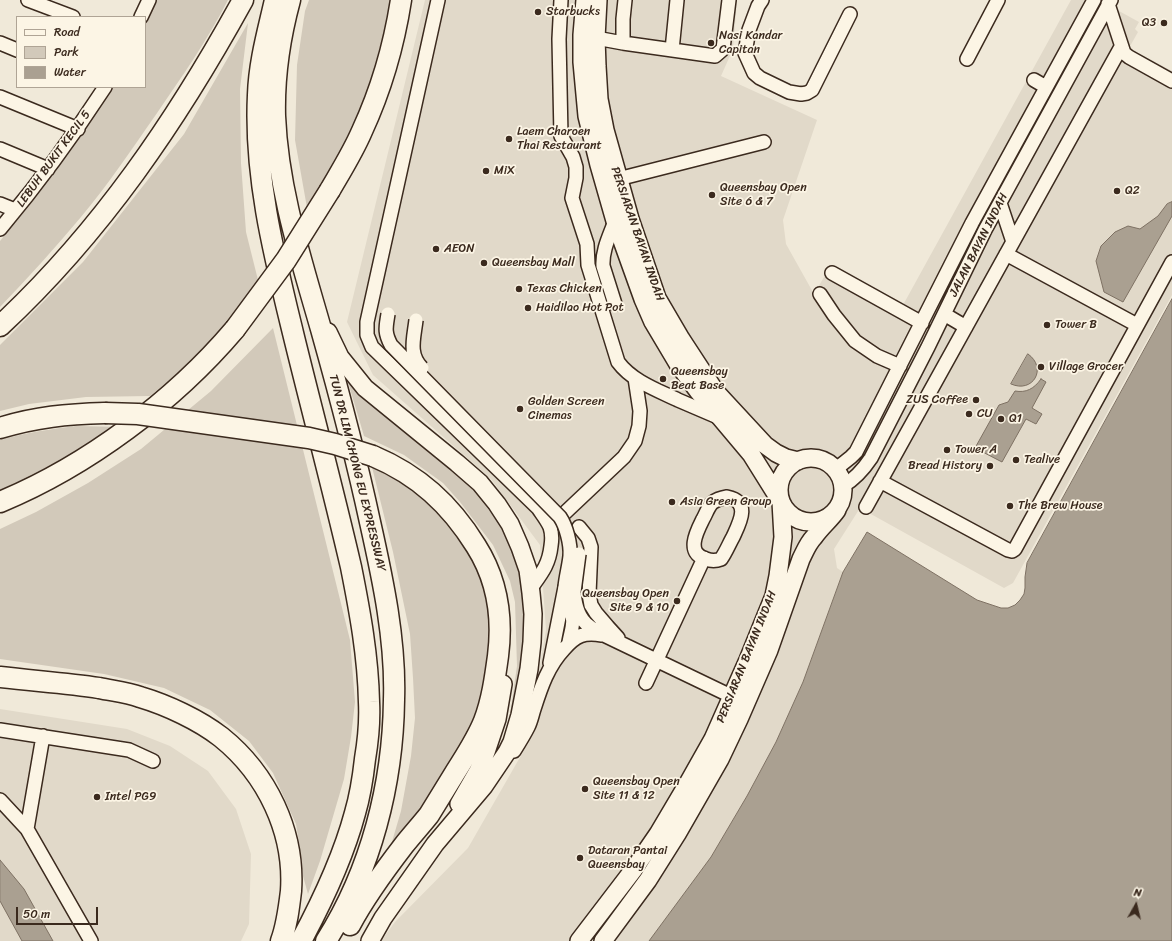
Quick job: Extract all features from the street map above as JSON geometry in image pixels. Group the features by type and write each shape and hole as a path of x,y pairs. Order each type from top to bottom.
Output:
{"highway":[{"path":"0,326 60,266 110,207 189,94 243,0"},
{"path":"275,0 261,60 258,95 258,139 262,193 275,259 351,567 366,649 369,703 367,749 363,777 355,813 338,865 323,898 300,941"},
{"name":"TUN DR LIM CHONG EU EXPRESSWAY","path":"290,0 280,44 276,84 275,113 280,170 289,217 314,303 360,475 379,559 390,626 394,678 393,725 388,767 377,822 368,853 355,885 337,923 326,941"},
{"path":"0,502 25,492 78,462 129,427 186,380 215,353 235,329 286,260 330,190 362,131 382,81 394,37 401,0"},
{"path":"0,428 57,415 105,413 138,414 309,438 335,444 373,456 399,469 419,481 445,504 462,524 485,562 496,595 500,628 499,649 492,696 484,721 471,749 429,814 361,904 341,941"},
{"path":"0,677 73,684 123,692 141,697 180,713 221,737 250,766 262,783 273,803 285,831 291,866 291,883 285,930 281,941"}],"main road":[{"name":"PERSIARAN BAYAN INDAH","path":"579,941 634,869 658,834 713,739 774,596 783,537 781,502 751,454 698,391 678,364 653,322 643,299 617,227 599,165 587,116 582,62 582,35 585,0"},
{"name":"PERSIARAN BAYAN INDAH","path":"598,0 596,38 599,99 605,130 630,219 657,298 681,339 715,391 765,445 786,458 798,461"},
{"path":"314,303 340,357 365,388 458,463 480,483 497,504 510,524 528,570 533,614 532,642 524,699 512,742 484,786 435,844"},
{"path":"808,458 828,462 836,469 841,477 843,486 842,499 837,510 821,521 802,521 793,517 786,511 781,502 779,493 783,474 790,466 798,461 808,458"},
{"name":"PERSIARAN BAYAN INDAH","path":"602,941 648,880 669,848 720,759 769,650 801,559 814,536 828,522 837,510"},
{"path":"370,941 383,918 435,844 478,771 497,719 505,670 505,646 503,627 496,595"}],"street":[{"path":"28,0 70,16"},
{"path":"141,16 149,0"},
{"path":"438,0 367,322 367,335 372,347 538,508 547,520 551,535 550,557 545,568 531,588"},
{"path":"561,0 559,39 561,136 569,147 576,167 576,178 572,198 587,244 588,265 618,362 623,369 635,378 657,391 720,418"},
{"path":"623,43 625,0"},
{"path":"672,50 677,0"},
{"path":"596,38 715,56 723,50 728,0"},
{"path":"762,0 749,30 745,53 746,57 754,73 760,78 790,92 801,94 812,90 850,14"},
{"path":"967,60 998,0"},
{"name":"JALAN BAYAN INDAH","path":"836,469 851,458 856,452 972,223 1094,0"},
{"path":"1110,2 1121,47 1124,53 1153,73 1172,81"},
{"name":"JALAN BAYAN INDAH","path":"843,486 853,480 866,466 944,314 985,230 1110,2"},
{"path":"0,43 16,50"},
{"path":"866,507 1121,47"},
{"path":"1034,80 1046,87"},
{"name":"LEBUH BUKIT KECIL 5","path":"0,229 78,129 104,88"},
{"path":"0,97 78,129"},
{"path":"618,179 764,142"},
{"path":"0,149 48,169"},
{"path":"1000,203 1013,242"},
{"path":"0,204 16,210"},
{"path":"615,304 607,278 610,267 610,251 617,227"},
{"path":"1006,254 1089,304 1137,325"},
{"path":"880,481 1008,550 1012,551 1015,549 1172,262"},
{"path":"832,273 922,323"},
{"path":"820,294 834,315 855,341 877,356 900,366"},
{"path":"388,314 385,330 391,345 560,517 564,524 570,548 569,596 558,654"},
{"path":"944,314 966,327"},
{"path":"416,320 413,354 417,362 567,515 579,554 549,668 528,726 515,750 493,774"},
{"path":"550,528 624,457 635,441 639,426 640,411 635,378"},
{"path":"720,498 733,499 740,504 742,515 723,556 717,561 704,558 698,554 695,549 695,535 711,504 720,498"},
{"path":"580,527 588,538 591,546 589,594 591,604 596,613 608,627 627,646"},
{"path":"646,683 704,558"},
{"path":"569,596 589,627 732,697"},
{"path":"569,596 574,621 569,642"},
{"path":"549,668 558,654 569,642 580,635 594,634 606,636"},
{"path":"0,730 129,750 154,761"},
{"path":"27,829 43,736"},
{"path":"0,800 27,829 91,941"}],"shaded area":[{"path":"425,0 737,0 733,49 721,76 817,120 783,220 786,244 814,294 830,267 903,305 1071,0 1099,0 1139,22 1135,29 1138,32 1129,48 1172,71 1172,295 1013,583 1004,588 860,508 834,549 837,568 843,572 803,682 776,742 747,796 711,857 649,941 381,941 395,922 468,848 523,752 546,630 540,545 491,479 373,375 347,322"},
{"path":"0,709 127,729 170,746 208,771 236,809 251,854 249,924 241,941 0,941"}],"green space":[{"path":"156,0 228,0 193,59 110,180 61,240 0,307 0,241 29,206 60,164 112,88 146,88 146,23"},
{"path":"309,0 390,0 386,23 371,82 339,163 309,219 295,140 297,65 305,11"},
{"path":"248,23 240,89 241,163 246,232 259,284 213,345 150,396 86,397 29,404 0,411 0,345 83,262 184,134"},
{"path":"273,328 350,640 355,702 344,779 320,861 308,894 303,876 296,824 273,773 249,741 210,710 164,688 104,674 0,659 0,529 36,512 88,483 141,449 211,391"},
{"path":"348,382 394,423 453,470 472,489 499,523 511,548 523,579 525,612 523,652 511,722 509,722 517,666 515,602 510,581 493,545 460,502 443,483 404,455 364,436"},
{"path":"76,426 123,427 82,452 0,493 0,440 19,435"},
{"path":"372,467 407,486 425,499 448,523 461,541 479,572 489,605 491,649 479,715 442,782 389,852 401,811 411,756 415,718 410,634 393,552"}],"water":[{"path":"1172,202 1172,216 1123,302 1104,292 1096,261 1101,246 1115,232 1128,226 1140,229 1158,216 1167,204"},
{"path":"1172,299 1172,941 649,941 711,857 747,796 776,742 803,682 843,572 867,532 977,600 1001,608 1008,608 1015,605 1024,594 1027,563"},
{"path":"1028,354 1037,366 1035,378 1026,386 1011,384"},
{"path":"1041,379 1046,382 1032,408 1042,414 1036,424 1026,419 1002,462 975,448 999,405 1008,402 1015,391 1030,390"},
{"path":"0,860 24,889 53,941 22,941 0,901"}],"place":[{"name":"Starbucks","path":"538,12"},
{"name":"Q3","path":"1164,23"},
{"name":"Nasi Kandar Capitan","path":"711,43"},
{"name":"Laem Charoen Thai Restaurant","path":"509,139"},
{"name":"MiX","path":"486,171"},
{"name":"Q2","path":"1117,191"},
{"name":"Queensbay Open Site 6 & 7","path":"712,195"},
{"name":"AEON","path":"436,249"},
{"name":"Queensbay Mall","path":"484,263"},
{"name":"Texas Chicken","path":"519,289"},
{"name":"Haidilao Hot Pot","path":"528,308"},
{"name":"Tower B","path":"1047,325"},
{"name":"Village Grocer","path":"1041,367"},
{"name":"Queensbay Beat Base","path":"663,379"},
{"name":"ZUS Coffee","path":"976,400"},
{"name":"Golden Screen Cinemas","path":"520,409"},
{"name":"CU","path":"969,414"},
{"name":"Q1","path":"1001,419"},
{"name":"Tower A","path":"947,450"},
{"name":"Tealive","path":"1016,460"},
{"name":"Bread History","path":"990,466"},
{"name":"Asia Green Group","path":"672,502"},
{"name":"The Brew House","path":"1010,506"},
{"name":"Queensbay Open Site 9 & 10","path":"677,601"},
{"name":"Queensbay Open Site 11 & 12","path":"585,789"},
{"name":"Intel PG9","path":"97,797"},
{"name":"Dataran Pantai Queensbay","path":"580,858"}]}
